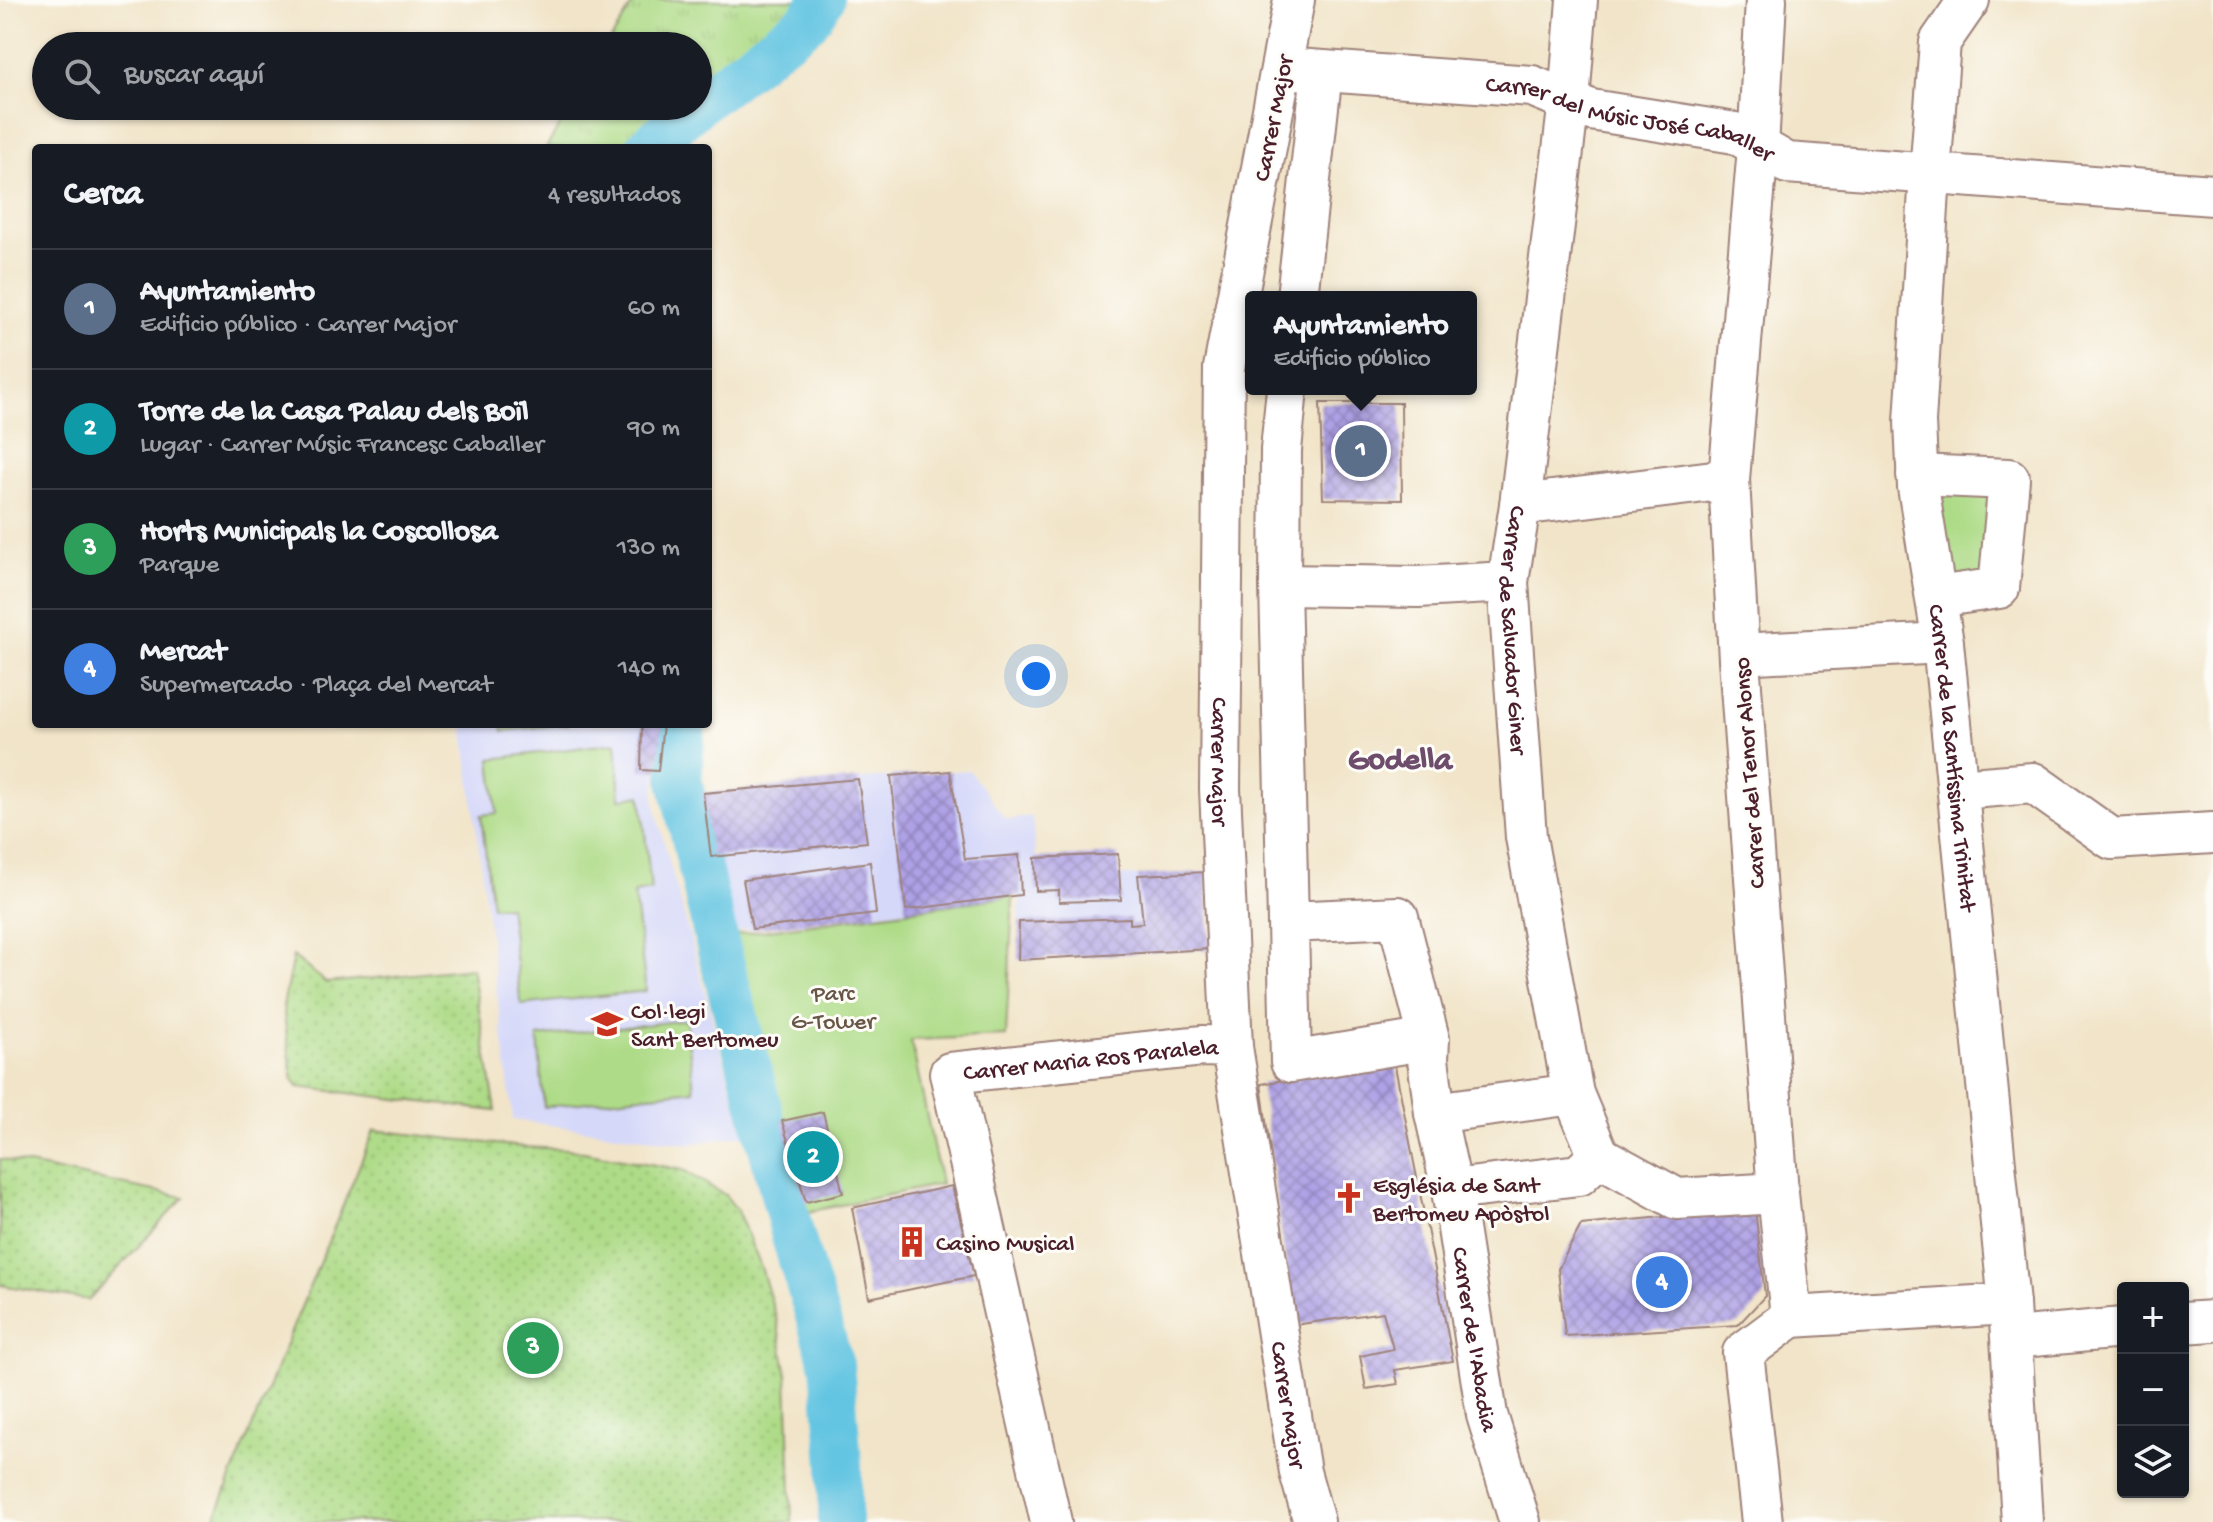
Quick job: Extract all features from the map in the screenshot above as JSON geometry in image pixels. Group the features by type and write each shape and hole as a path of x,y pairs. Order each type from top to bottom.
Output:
{"street":[{"name":"Carrer Major","path":"1294,0 1224,368 1220,789 1232,1047 1300,1472 1314,1522"},
{"name":"Carrer de Salvador Giner","path":"1577,0 1569,101 1508,582 1526,837 1573,1094 1599,1156"},
{"name":"Carrer del Tenor Alonso","path":"1766,0 1758,148 1729,479 1778,1193 1791,1317"},
{"name":"Carrer de la Santíssima Trinitat","path":"1969,0 1940,42 1915,422 1917,475 1943,643 2010,1321 2022,1522"},
{"name":"Carrer del Músic José Caballer","path":"1282,68 1532,86 1591,110 1735,133 1787,163 2213,195"},
{"path":"1298,291 1322,71"},
{"path":"1286,395 1281,450 1280,585 1291,1062 1429,1039"},
{"path":"1917,475 2009,479 1999,588 1936,597"},
{"path":"1520,505 1729,479"},
{"path":"1280,585 1418,587 1508,582"},
{"path":"1739,654 1943,643"},
{"path":"1958,789 2033,783 2112,839 2213,833"},
{"name":"Carrer de l'Abadia","path":"1288,922 1398,917 1429,1039 1428,1059 1435,1113 1452,1190 1487,1415 1520,1522"},
{"name":"Carrer Maria Ros Paralela","path":"1051,1522 950,1073 1203,1046 1232,1047"},
{"path":"1435,1113 1573,1094"},
{"path":"1452,1190 1579,1175 1599,1156 1677,1199 1778,1193"},
{"path":"1762,1522 1743,1353 1791,1317 2010,1321 2117,1328"},
{"path":"2189,1323 2213,1321"}],"shaded area":[{"name":"Col·legi Sant Bertomeu","path":"464,728 663,728 654,798 659,823 744,1135 690,1144 513,1120"},
{"name":"Col·legi Sant Bertomeu","path":"969,770 1006,820 1032,816 1036,858 1118,854 1120,876 1207,872 1210,949 1018,960 1020,895 728,932 711,857 703,793"}],"green space":[{"path":"635,0 798,0 765,37 712,74 712,32 616,32"},
{"path":"563,120 651,120 624,144 548,144"},
{"path":"1924,468 2003,475 1988,586 1942,586"},
{"path":"503,728 532,728 503,731"},
{"path":"616,743 620,799 641,795 651,890 634,893 646,991 521,1005 509,906 492,907 481,815 497,813 491,759"},
{"name":"Parc G-Tower","path":"1013,896 1006,1036 911,1040 941,1184 807,1212 725,936"},
{"path":"293,956 326,983 472,968 496,1111 298,1087 292,1077 283,1006"},
{"path":"686,1020 694,1090 544,1107 538,1037"},
{"path":"374,1130 567,1149 683,1170 725,1195 737,1210 761,1267 777,1321 787,1375 792,1522 213,1522"},
{"path":"0,1159 184,1197 89,1300 0,1285"}],"building":[{"path":"1320,403 1401,403 1402,500 1323,499"},
{"path":"642,728 663,728 658,771 641,770"},
{"path":"950,771 965,859 1019,855 1021,895 906,910 891,776"},
{"path":"858,779 867,842 711,857 703,793"},
{"path":"1118,854 1121,900 1059,902 1059,890 1036,891 1035,858"},
{"path":"870,862 876,914 752,929 743,880"},
{"path":"1207,872 1210,949 1018,960 1019,922 1130,918 1130,924 1143,923 1138,875"},
{"name":"Església de Sant Bertomeu Apòstol","path":"1394,1061 1453,1361 1395,1370 1398,1384 1366,1389 1360,1356 1393,1349 1383,1312 1294,1325 1261,1084"},
{"path":"823,1112 843,1193 806,1202 782,1121"},
{"name":"Casino Musical","path":"952,1186 974,1276 869,1298 852,1208"},
{"path":"1755,1208 1765,1296 1738,1325 1565,1336 1558,1269 1581,1225"}],"waterway":[{"path":"712,93 807,22 822,0"},
{"path":"652,144 680,120"},
{"path":"684,728 680,781 715,934 794,1240 832,1365 840,1464 840,1522"}],"place":[{"name":"Ayuntamiento","path":"1361,451"},
{"name":"Col·legi Sant Bertomeu","path":"607,1024"},
{"name":"Torre de la Casa Palau dels Boïl","path":"813,1157"},
{"name":"Església de Sant Bertomeu Apòstol","path":"1349,1198"},
{"name":"Casino Musical","path":"912,1242"},
{"name":"Mercat","path":"1662,1282"},
{"name":"Horts Municipals la Coscollosa","path":"533,1348"}],"district":[{"name":"Godella","path":"1400,757"}]}
